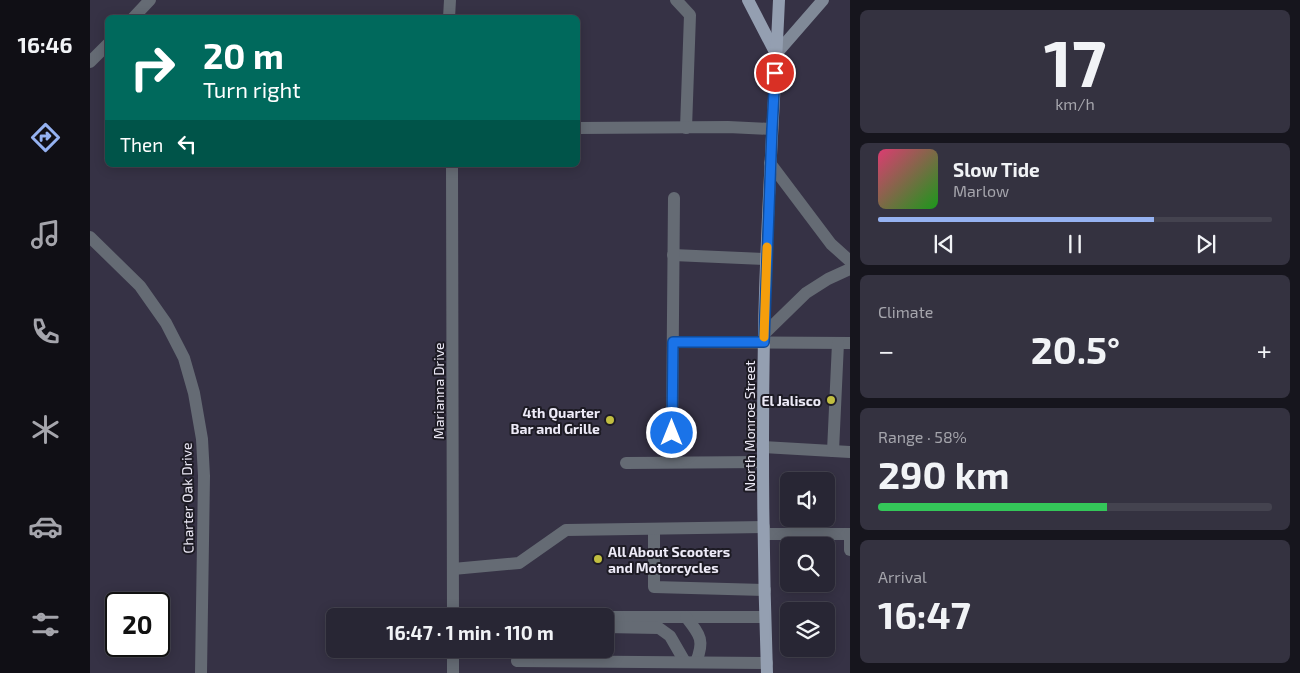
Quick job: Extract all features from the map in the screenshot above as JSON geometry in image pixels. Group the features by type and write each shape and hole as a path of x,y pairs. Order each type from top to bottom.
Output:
{"main road":[{"path":"748,0 776,54 823,0"},
{"name":"North Monroe Street","path":"767,668 763,462 764,338 770,163 779,0"}],"street":[{"path":"136,15 150,0"},
{"path":"449,15 450,0"},
{"path":"676,0 690,15 686,128"},
{"path":"90,62 105,47"},
{"path":"580,128 772,129"},
{"path":"770,163 831,244 850,261"},
{"name":"Marianna Drive","path":"452,167 453,608"},
{"path":"672,433 674,198"},
{"name":"Charter Oak Drive","path":"90,237 140,286 166,323 184,358 194,393 202,439 204,476 201,673"},
{"path":"673,255 766,259"},
{"path":"764,338 806,293 828,279 850,269"},
{"path":"673,342 764,338 844,343 833,451"},
{"path":"763,447 850,452"},
{"path":"626,463 763,462"},
{"path":"654,529 654,587 765,590"},
{"path":"453,569 519,564 566,530 654,529 850,534 850,550"},
{"path":"614,617 765,617"},
{"path":"686,617 699,632 702,642 691,662"},
{"path":"614,627 659,628 670,636 691,662"},
{"path":"453,658 453,673"},
{"path":"517,658 517,660 539,661 691,662 767,668"},
{"path":"539,661 543,658"}],"slow traffic":[{"path":"764,337 767,247"}],"place":[{"name":"El Jalisco","path":"831,400"},
{"name":"4th Quarter Bar and Grille","path":"610,420"},
{"name":"All About Scooters and Motorcycles","path":"598,559"}],"route":[{"path":"672,433 673,342 764,342 775,73"}]}
